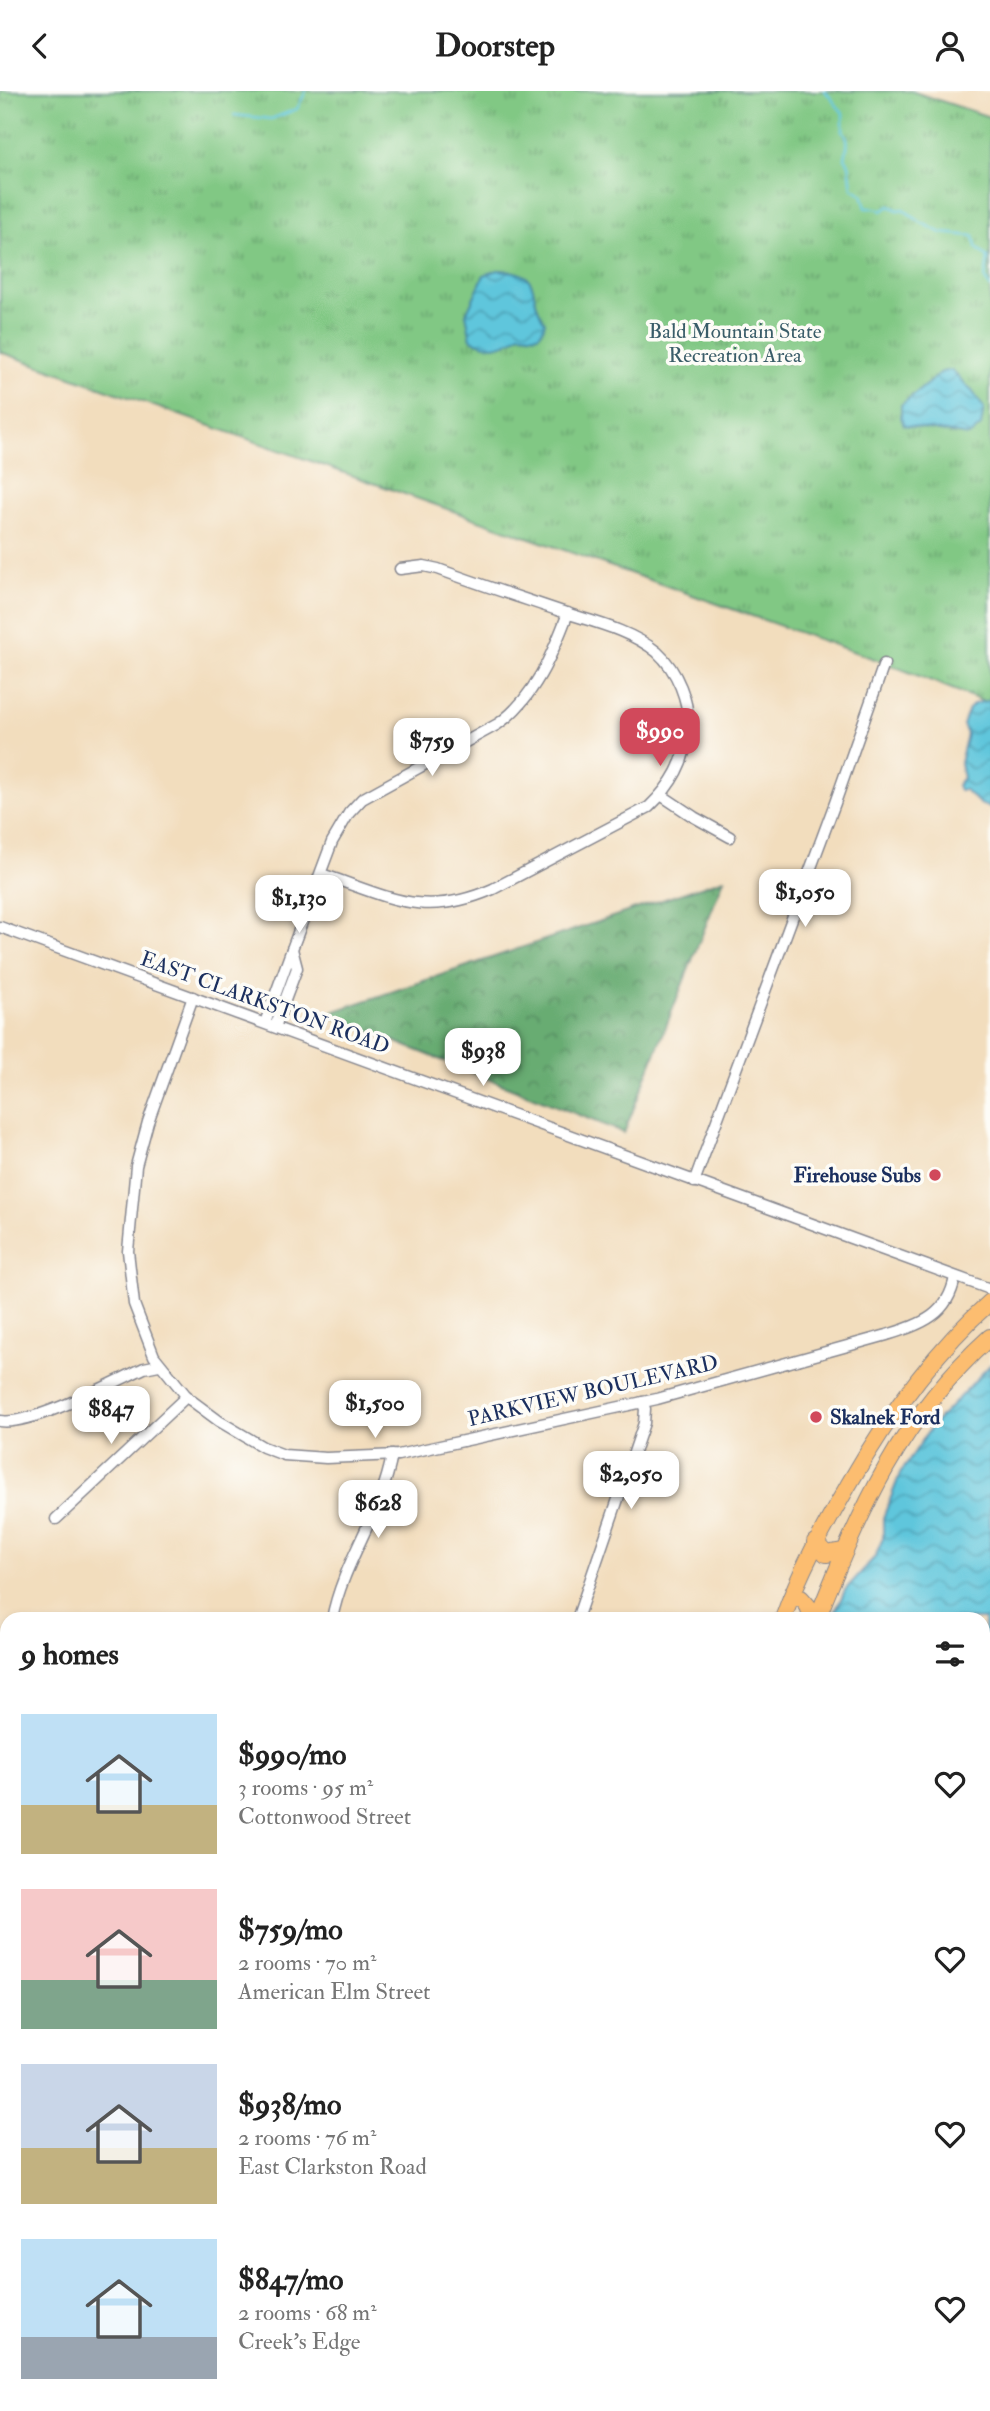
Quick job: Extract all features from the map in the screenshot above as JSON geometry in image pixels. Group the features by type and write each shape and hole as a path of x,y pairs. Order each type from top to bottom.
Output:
{"main road":[{"path":"785,1612 815,1542 861,1463 906,1395 974,1316 990,1302"},
{"path":"817,1612 856,1525 900,1441 965,1360 990,1337"},
{"path":"815,1542 827,1554 844,1551"},
{"path":"790,1598 801,1598 811,1612"}],"street":[{"path":"321,874 417,905 467,901 649,807 661,795 680,766 687,745 689,718 684,693 657,652 618,631 438,569 424,566 400,569"},
{"path":"270,1025 297,968 292,949 332,842 341,827 362,799 514,713 535,684 557,643 568,613"},
{"path":"694,1182 884,664"},
{"path":"661,795 730,837"},
{"name":"EAST CLARKSTON ROAD","path":"0,927 990,1289"},
{"name":"PARKVIEW BOULEVARD","path":"193,997 145,1132 134,1178 128,1244 134,1304 159,1365 187,1396 242,1436 284,1455 326,1458 392,1455 642,1402 923,1323 946,1303 953,1291 956,1277"},
{"path":"0,1421 12,1423 35,1417 144,1369 159,1365"},
{"path":"57,1519 187,1396"},
{"path":"579,1612 644,1423 645,1409 642,1402"},
{"path":"334,1612 340,1591 386,1481 392,1455"}],"green space":[{"name":"Bald Mountain State Recreation Area","path":"0,91 911,91 990,117 990,704 886,663 0,352"},
{"path":"724,879 624,1133 326,1014"}],"water":[{"path":"498,270 523,275 529,280 545,322 539,335 520,334 508,342 490,346 471,339 466,314 484,275"},
{"path":"951,370 984,408 981,426 969,436 904,425 901,405 942,372"},
{"path":"990,700 990,808 980,804 965,790 959,790 957,785 963,778 960,763 967,734 963,725 969,709 974,704"},
{"path":"990,1365 990,1612 835,1612 845,1590 875,1557 883,1538 883,1518 900,1474 932,1426"}],"waterway":[{"path":"234,115 271,119 297,109 306,91"},
{"path":"825,91 843,113 843,131 847,140 845,158 849,164 852,188 862,194 866,208 882,211 889,206 903,209 920,222 942,233 974,236 976,247 988,258 985,279 990,287"}],"place":[{"name":"Firehouse Subs","path":"935,1175"},
{"name":"Skalnek Ford","path":"816,1417"}]}
